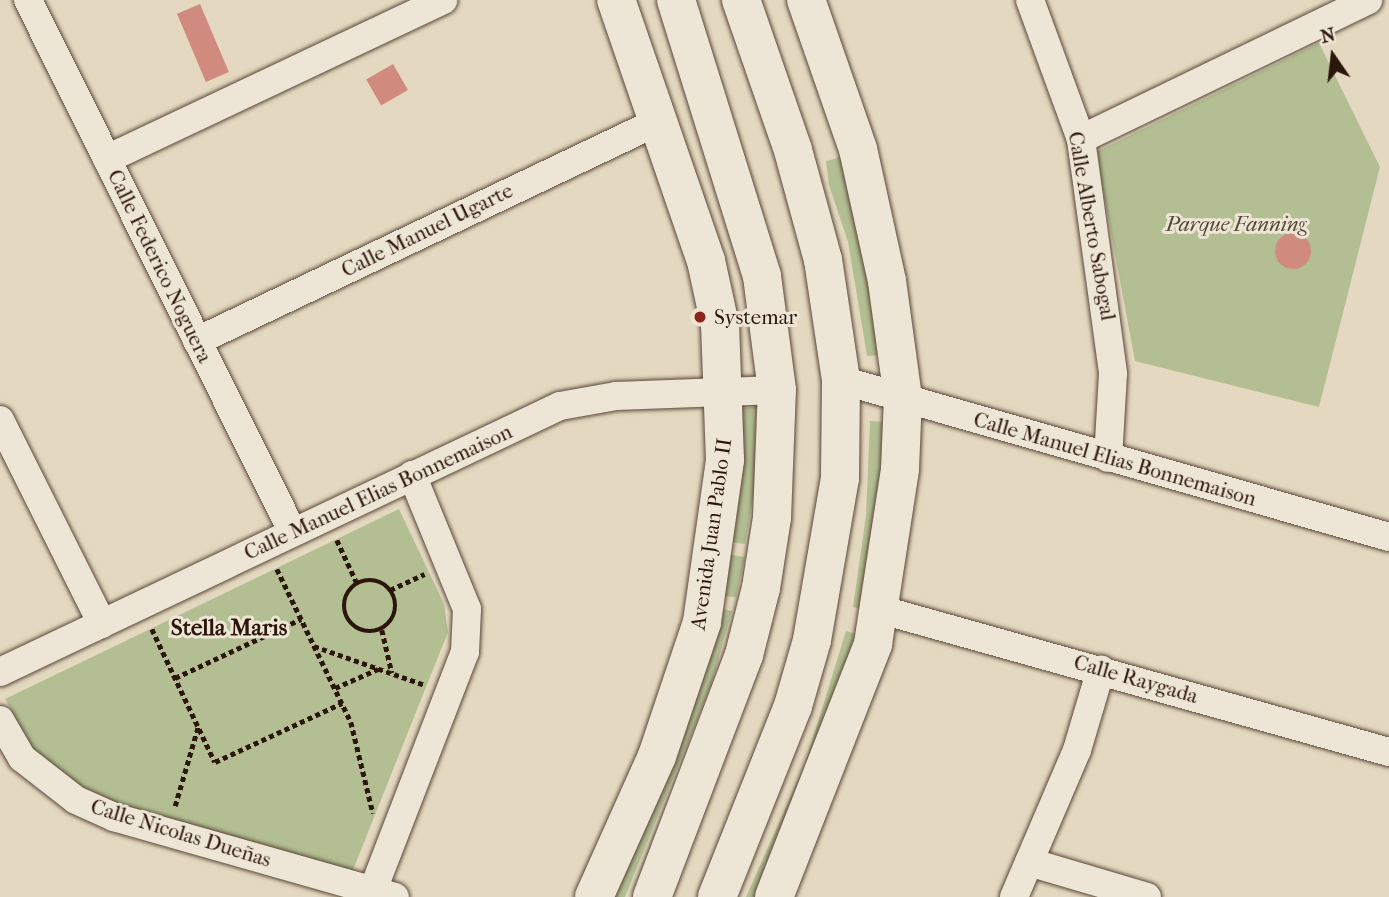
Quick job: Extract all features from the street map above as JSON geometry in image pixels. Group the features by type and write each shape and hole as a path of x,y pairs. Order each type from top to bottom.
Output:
{"main road":[{"name":"Avenida Juan Pablo II","path":"594,897 657,756 702,622 725,460 726,392 706,261 616,0"},
{"path":"652,897 695,790 744,655 761,588 772,519 777,390 762,275 679,7 719,0"},
{"path":"717,897 793,706 832,553 840,478 841,380 819,248 793,150 741,0"},
{"path":"774,897 853,700 882,610 900,469 903,398 887,281 858,149 806,0"},
{"path":"695,790 753,812"}],"street":[{"name":"Calle Federico Noguera","path":"28,0 292,531"},
{"path":"107,159 443,0"},
{"name":"Calle Alberto Sabogal","path":"1030,0 1081,139 1114,374 1108,458"},
{"path":"1081,139 1368,0"},
{"name":"Calle Manuel Ugarte","path":"197,341 659,121"},
{"name":"Calle Manuel Elias Bonnemaison","path":"841,380 1389,537"},
{"name":"Calle Manuel Elias Bonnemaison","path":"0,672 560,406 616,396 777,390"},
{"path":"4,438 102,624"},
{"path":"384,894 384,855 465,652 467,609 412,475"},
{"name":"Calle Raygada","path":"882,610 1389,751"},
{"path":"1014,897 1077,750 1101,669"},
{"name":"Calle Nicolas Dueñas","path":"0,720 22,758 47,782 114,817 384,894"},
{"path":"1029,862 1147,897"}],"path":[{"path":"326,515 357,583"},
{"path":"266,545 342,703 384,855"},
{"path":"390,590 448,564"},
{"path":"357,583 375,581 390,590"},
{"path":"357,583 344,603 346,619 358,630 382,630 394,616 390,590"},
{"path":"141,606 215,762 342,703"},
{"path":"175,678 301,618"},
{"path":"382,630 393,674"},
{"path":"314,645 449,694"},
{"path":"335,688 379,668"},
{"path":"167,832 198,727"}],"green space":[{"name":"Parque Fanning","path":"1319,43 1380,167 1319,407 1135,361 1096,152"},
{"path":"842,157 864,237 882,355 867,356 848,242 829,185 826,161"},
{"path":"756,407 755,486 745,544 730,542 741,408"},
{"path":"870,421 888,422 869,611 853,607 866,516"},
{"path":"399,509 444,604 448,632 353,870 131,810 82,787 37,755 5,699"},
{"path":"727,554 745,557 736,597 720,596"},
{"path":"716,608 732,611 711,685 625,897 608,897"},
{"path":"846,631 864,636 766,897 746,897 805,764"}],"building":[{"path":"200,4 229,72 206,82 177,14"},
{"path":"393,64 408,90 381,105 366,80"},
{"path":"1293,233 1306,238 1311,251 1306,264 1293,269 1280,264 1275,251 1280,238"}],"place":[{"name":"Systemar","path":"700,317"}],"district":[{"name":"Stella Maris","path":"229,628"}]}
